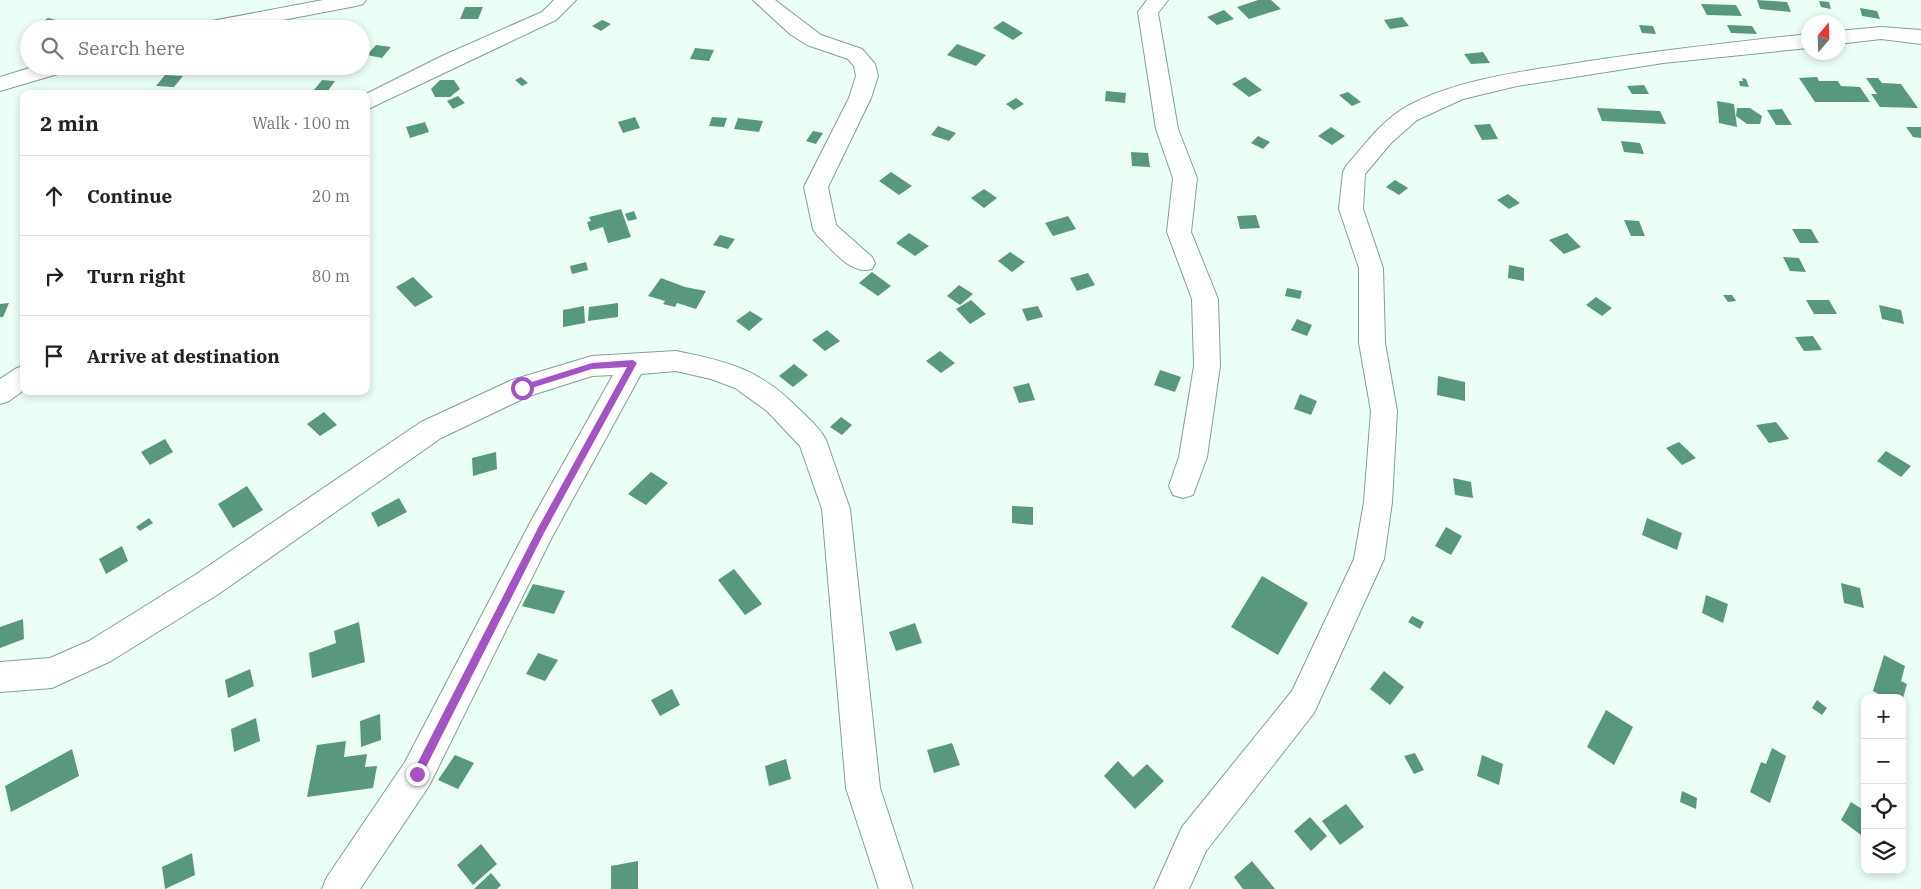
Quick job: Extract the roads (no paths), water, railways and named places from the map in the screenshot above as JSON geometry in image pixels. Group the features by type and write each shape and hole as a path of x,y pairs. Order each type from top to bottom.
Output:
{"street":[{"path":"249,20 356,0"},
{"path":"370,101 449,60 549,16 566,0"},
{"path":"763,0 797,30 814,40 855,54 864,64 866,76 860,98 816,187 825,229 863,263"},
{"path":"1158,0 1148,12 1155,63 1167,129 1185,178 1178,232 1205,299 1207,366 1193,457 1183,486"},
{"path":"1846,37 1880,34 1921,38"},
{"path":"1171,889 1194,839 1303,702 1369,559 1378,502 1384,410 1372,344 1371,268 1351,209 1354,172 1383,138 1409,115 1456,94 1517,78 1644,59 1801,42"},
{"path":"0,84 31,75"},
{"path":"0,677 52,673 100,651 206,585 431,430 522,388 592,366 676,361 713,369 744,380 776,402 812,440 836,508 863,788 896,889"},
{"path":"339,889 417,774 541,530 633,363"},
{"path":"0,393 20,379"}]}
